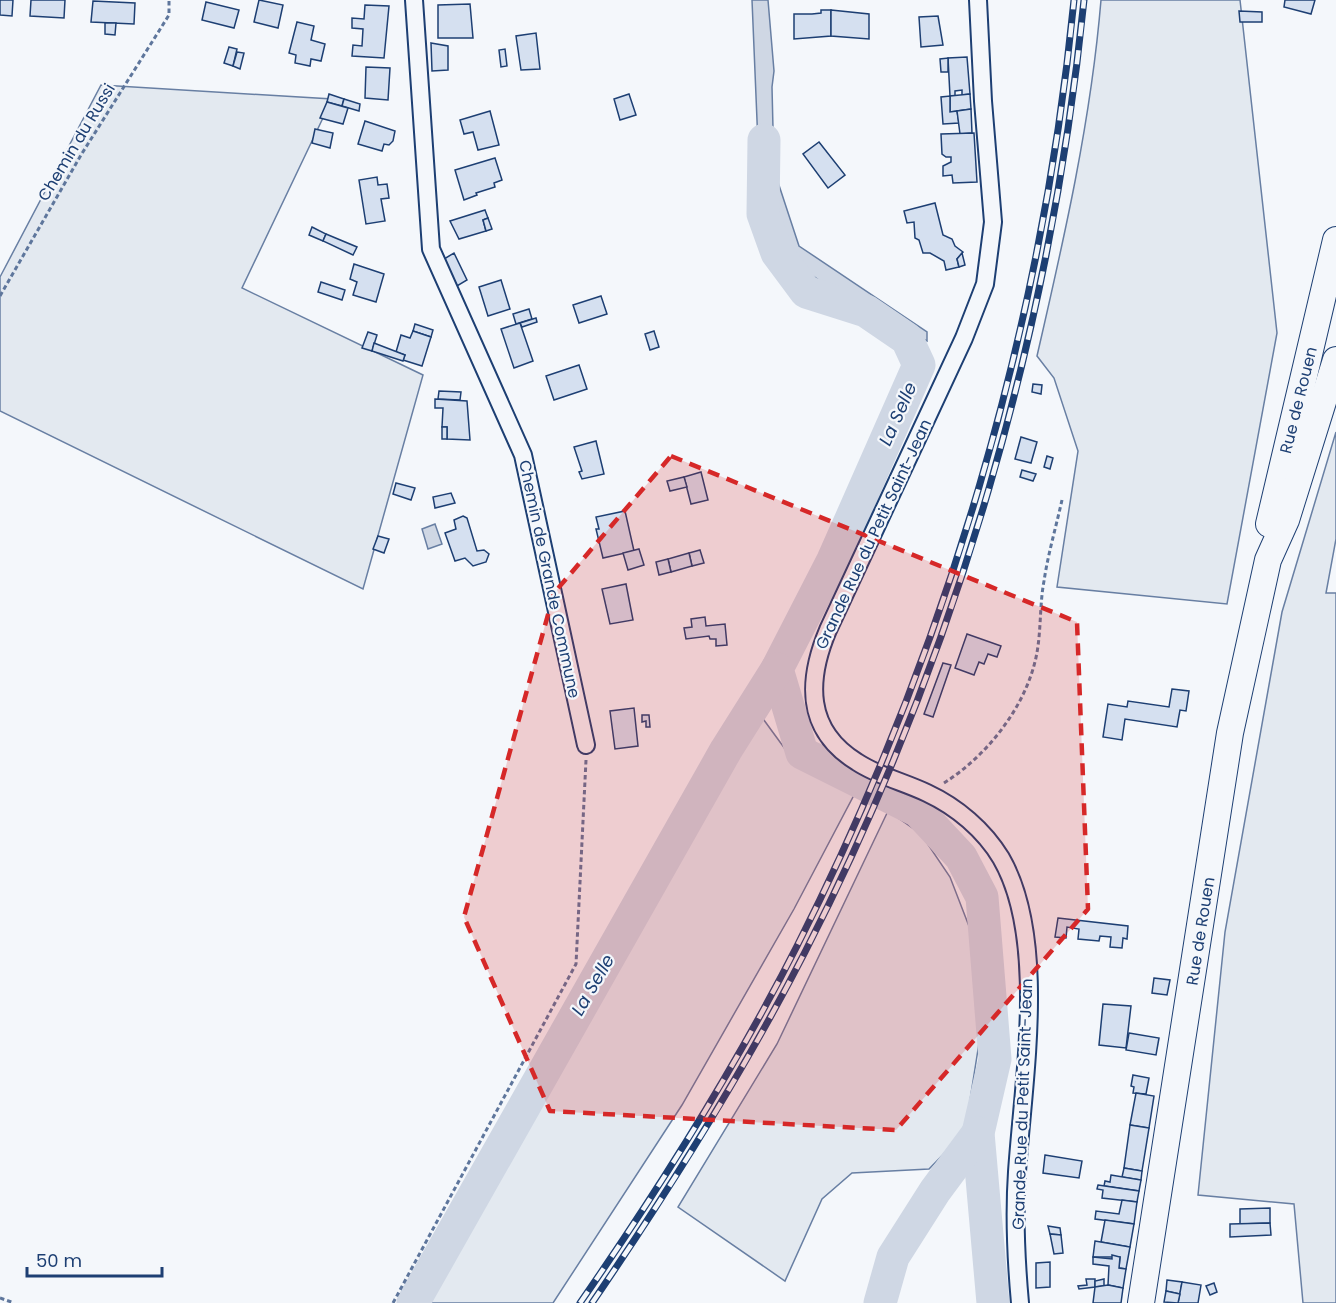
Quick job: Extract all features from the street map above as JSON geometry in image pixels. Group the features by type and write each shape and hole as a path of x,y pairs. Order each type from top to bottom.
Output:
{"main road":[{"name":"Rue de Rouen","path":"1268,560 1266,536 1336,240"},
{"name":"Rue de Rouen","path":"1141,1303 1230,733 1268,560 1286,520 1336,360"}],"street":[{"name":"Chemin de Grande Commune","path":"414,0 431,249 523,454 586,745"},
{"name":"Grande Rue du Petit Saint-Jean","path":"978,0 982,101 993,222 985,284 964,338 816,658 812,693 819,717 837,746 858,763 928,794 965,818 989,841 1010,876 1021,913 1028,983 1016,1204 1020,1303"}],"path":[{"name":"Chemin du Russi","path":"0,297 81,155 169,15 169,0"},
{"path":"928,794 948,781 987,747 1003,727 1031,675 1038,647 1043,583 1062,500"},
{"path":"393,1303 576,964 586,745"},
{"path":"1,1298 9,1303"},
{"path":"1,1298 14,1303"}],"highlighted area":[{"path":"671,456 1077,622 1088,909 896,1130 550,1111 464,917 554,593"}],"shaded area":[{"path":"752,0 768,0 774,71 772,87 774,170 799,246 927,332 927,341 827,286 798,265 783,248 759,168"},
{"path":"1101,0 1240,0 1277,333 1227,604 1057,587 1078,451 1054,378 1037,356 1083,135 1091,90"},
{"path":"101,85 332,99 242,288 423,375 363,589 0,411 0,277"},
{"path":"1336,432 1336,539 1326,593 1336,593 1336,1303 1303,1303 1294,1204 1198,1195 1225,932 1282,612"},
{"path":"435,524 442,544 428,549 422,529"},
{"path":"761,716 796,764 854,795 794,909 682,1105 553,1303 426,1303"},
{"path":"888,811 921,834 950,877 972,934 979,1043 965,1132 929,1169 852,1173 822,1199 785,1281 678,1207 777,1044"}],"building":[{"path":"0,0 13,0 12,16 0,15"},
{"path":"31,0 65,0 64,18 30,16"},
{"path":"259,0 283,5 278,28 254,22"},
{"path":"1285,0 1315,0 1311,14 1284,7"},
{"path":"93,1 135,3 134,24 91,22"},
{"path":"206,2 239,10 234,28 202,20"},
{"path":"470,4 473,38 438,38 438,5"},
{"path":"365,5 389,6 384,58 352,56 353,45 362,46 363,29 352,28 352,18 364,19"},
{"path":"821,10 831,10 831,36 794,39 794,14 821,13"},
{"path":"831,10 869,14 869,39 831,36"},
{"path":"1239,11 1262,12 1262,22 1240,22"},
{"path":"938,16 943,45 921,47 919,17"},
{"path":"297,22 314,26 311,40 325,44 321,61 311,59 310,66 295,63 296,55 289,53"},
{"path":"105,23 116,23 115,35 105,34"},
{"path":"536,33 540,69 521,70 516,36"},
{"path":"431,43 448,46 448,70 432,71"},
{"path":"229,47 237,49 233,66 224,63"},
{"path":"505,49 507,66 501,67 499,50"},
{"path":"237,52 244,53 240,69 233,66"},
{"path":"967,57 970,94 962,95 962,90 955,91 955,96 950,96 948,58"},
{"path":"948,58 948,72 941,72 940,59"},
{"path":"366,67 390,68 388,100 365,98"},
{"path":"329,94 344,99 342,106 327,102"},
{"path":"629,94 636,115 620,120 614,99"},
{"path":"970,94 971,109 950,112 950,96"},
{"path":"950,96 950,112 957,111 959,123 943,124 941,97"},
{"path":"344,99 360,104 359,111 342,106"},
{"path":"327,102 348,108 343,124 320,118"},
{"path":"971,109 972,133 960,134 957,111"},
{"path":"490,111 499,145 478,150 473,132 464,134 460,120"},
{"path":"365,121 395,131 393,141 389,145 384,144 382,151 358,144"},
{"path":"315,129 333,133 330,148 312,143"},
{"path":"974,133 977,182 953,183 952,175 943,176 943,166 951,162 951,157 942,154 941,134"},
{"path":"819,142 845,175 828,188 803,154"},
{"path":"495,158 502,180 494,183 495,187 476,193 477,195 464,200 455,170"},
{"path":"377,177 378,185 387,184 389,198 381,199 385,221 366,224 359,180"},
{"path":"935,203 943,235 952,239 955,246 963,252 957,259 959,267 946,270 944,261 930,253 923,253 919,240 915,238 914,222 907,223 904,211"},
{"path":"485,210 488,218 483,220 486,231 459,239 450,221"},
{"path":"488,218 492,229 486,231 483,220"},
{"path":"312,227 326,234 323,241 309,235"},
{"path":"326,234 357,247 353,255 323,241"},
{"path":"454,253 467,280 457,286 444,259"},
{"path":"962,253 965,265 959,267 957,259"},
{"path":"354,264 384,274 376,302 353,295 357,282 350,279"},
{"path":"501,280 510,309 488,316 479,287"},
{"path":"321,282 345,290 342,300 318,292"},
{"path":"601,296 607,314 579,323 573,305"},
{"path":"529,309 532,319 516,324 513,314"},
{"path":"536,318 537,322 522,327 520,323"},
{"path":"520,323 533,361 514,368 501,329"},
{"path":"415,324 433,330 431,337 413,331"},
{"path":"413,331 431,337 422,366 403,360 405,355 396,352 401,335 410,338"},
{"path":"654,331 659,347 650,350 645,334"},
{"path":"368,332 377,335 372,351 362,348"},
{"path":"374,343 405,355 403,361 372,351"},
{"path":"579,365 587,389 554,400 546,376"},
{"path":"1033,384 1042,385 1041,394 1032,392"},
{"path":"439,391 461,392 460,400 438,399"},
{"path":"435,399 467,401 470,440 447,439 447,427 442,427 443,408 435,408"},
{"path":"442,427 447,427 447,439 442,439"},
{"path":"1021,437 1037,442 1031,463 1015,459"},
{"path":"596,441 604,474 582,479 579,472 582,471 574,447"},
{"path":"1047,456 1053,458 1050,469 1044,467"},
{"path":"1022,470 1036,474 1033,481 1020,477"},
{"path":"701,472 708,500 691,504 684,477"},
{"path":"684,477 687,487 670,491 667,481"},
{"path":"396,483 415,488 411,500 393,494"},
{"path":"451,493 455,503 435,508 433,497"},
{"path":"625,511 634,551 603,558 596,529 599,529 596,517"},
{"path":"463,516 467,518 477,551 484,550 489,554 486,562 473,566 465,558 455,561 445,533 456,529 454,520"},
{"path":"378,536 389,539 384,553 373,549"},
{"path":"639,549 644,565 628,570 623,553"},
{"path":"700,550 704,563 692,566 689,553"},
{"path":"689,553 692,566 671,572 668,559"},
{"path":"668,559 671,572 659,575 656,562"},
{"path":"626,584 633,620 610,624 602,589"},
{"path":"705,617 706,626 725,624 727,645 716,646 716,639 710,639 709,636 686,639 684,628 692,627 691,619"},
{"path":"967,634 1001,646 997,657 988,654 984,664 979,662 974,675 955,668"},
{"path":"943,663 951,665 933,717 924,714"},
{"path":"1172,689 1189,691 1186,711 1180,710 1177,727 1125,719 1122,740 1103,737 1108,704 1127,707 1128,701 1169,707"},
{"path":"634,708 638,746 615,749 610,711"},
{"path":"642,715 649,715 650,727 646,727 646,721 642,722"},
{"path":"1058,918 1128,926 1127,939 1123,938 1122,948 1110,947 1111,937 1100,936 1099,941 1078,939 1079,929 1067,927 1066,938 1055,937"},
{"path":"1154,978 1170,980 1167,995 1152,993"},
{"path":"1103,1004 1131,1006 1126,1048 1099,1045"},
{"path":"1129,1033 1159,1038 1156,1055 1126,1050"},
{"path":"1133,1075 1149,1078 1146,1094 1133,1093 1134,1087 1131,1086"},
{"path":"1136,1093 1154,1096 1149,1128 1130,1125"},
{"path":"1130,1125 1149,1128 1142,1171 1124,1168"},
{"path":"1045,1155 1082,1161 1079,1178 1043,1173"},
{"path":"1124,1168 1142,1171 1141,1180 1122,1177"},
{"path":"1111,1175 1141,1180 1139,1191 1104,1186 1105,1181 1110,1182"},
{"path":"1098,1185 1139,1191 1137,1202 1102,1198 1103,1190 1097,1189"},
{"path":"1122,1200 1137,1202 1134,1224 1095,1219 1096,1211 1119,1214"},
{"path":"1270,1208 1270,1223 1240,1224 1240,1209"},
{"path":"1105,1220 1134,1224 1130,1247 1101,1242"},
{"path":"1270,1223 1271,1235 1230,1237 1230,1224"},
{"path":"1048,1226 1060,1228 1061,1235 1050,1234"},
{"path":"1050,1234 1061,1235 1063,1253 1054,1254"},
{"path":"1095,1241 1130,1247 1126,1269 1119,1268 1120,1257 1093,1257"},
{"path":"1112,1255 1120,1257 1119,1268 1126,1269 1123,1288 1108,1285 1109,1266 1093,1264 1093,1257 1112,1259"},
{"path":"1050,1262 1050,1287 1036,1288 1036,1263"},
{"path":"1086,1279 1095,1279 1095,1287 1079,1289 1078,1286 1087,1285"},
{"path":"1104,1279 1104,1286 1095,1287 1095,1281"},
{"path":"1167,1280 1182,1282 1180,1294 1166,1291"},
{"path":"1182,1282 1201,1285 1198,1303 1178,1303"},
{"path":"1214,1283 1217,1292 1210,1295 1206,1286"},
{"path":"1108,1285 1123,1288 1121,1303 1093,1303 1095,1287"},
{"path":"1166,1291 1180,1294 1178,1303 1164,1302"}],"waterway":[{"name":"La Selle","path":"764,140 763,214 777,253 806,292 866,311 907,339 919,365 833,560 777,669 802,753 918,811 961,857 982,897 995,1059 978,1133 993,1303"},
{"name":"La Selle","path":"413,1303 726,750 777,669"},
{"name":"La Selle","path":"880,1303 893,1257 935,1191 978,1133"}],"railway":[{"path":"580,1303 695,1128 748,1038 797,946 850,834 899,720 942,604 979,486 1012,366 1038,245 1059,123 1074,0"},
{"path":"592,1303 704,1131 781,998 859,840 908,725 951,608 989,489 1021,368 1048,246 1069,124 1084,0"}]}
